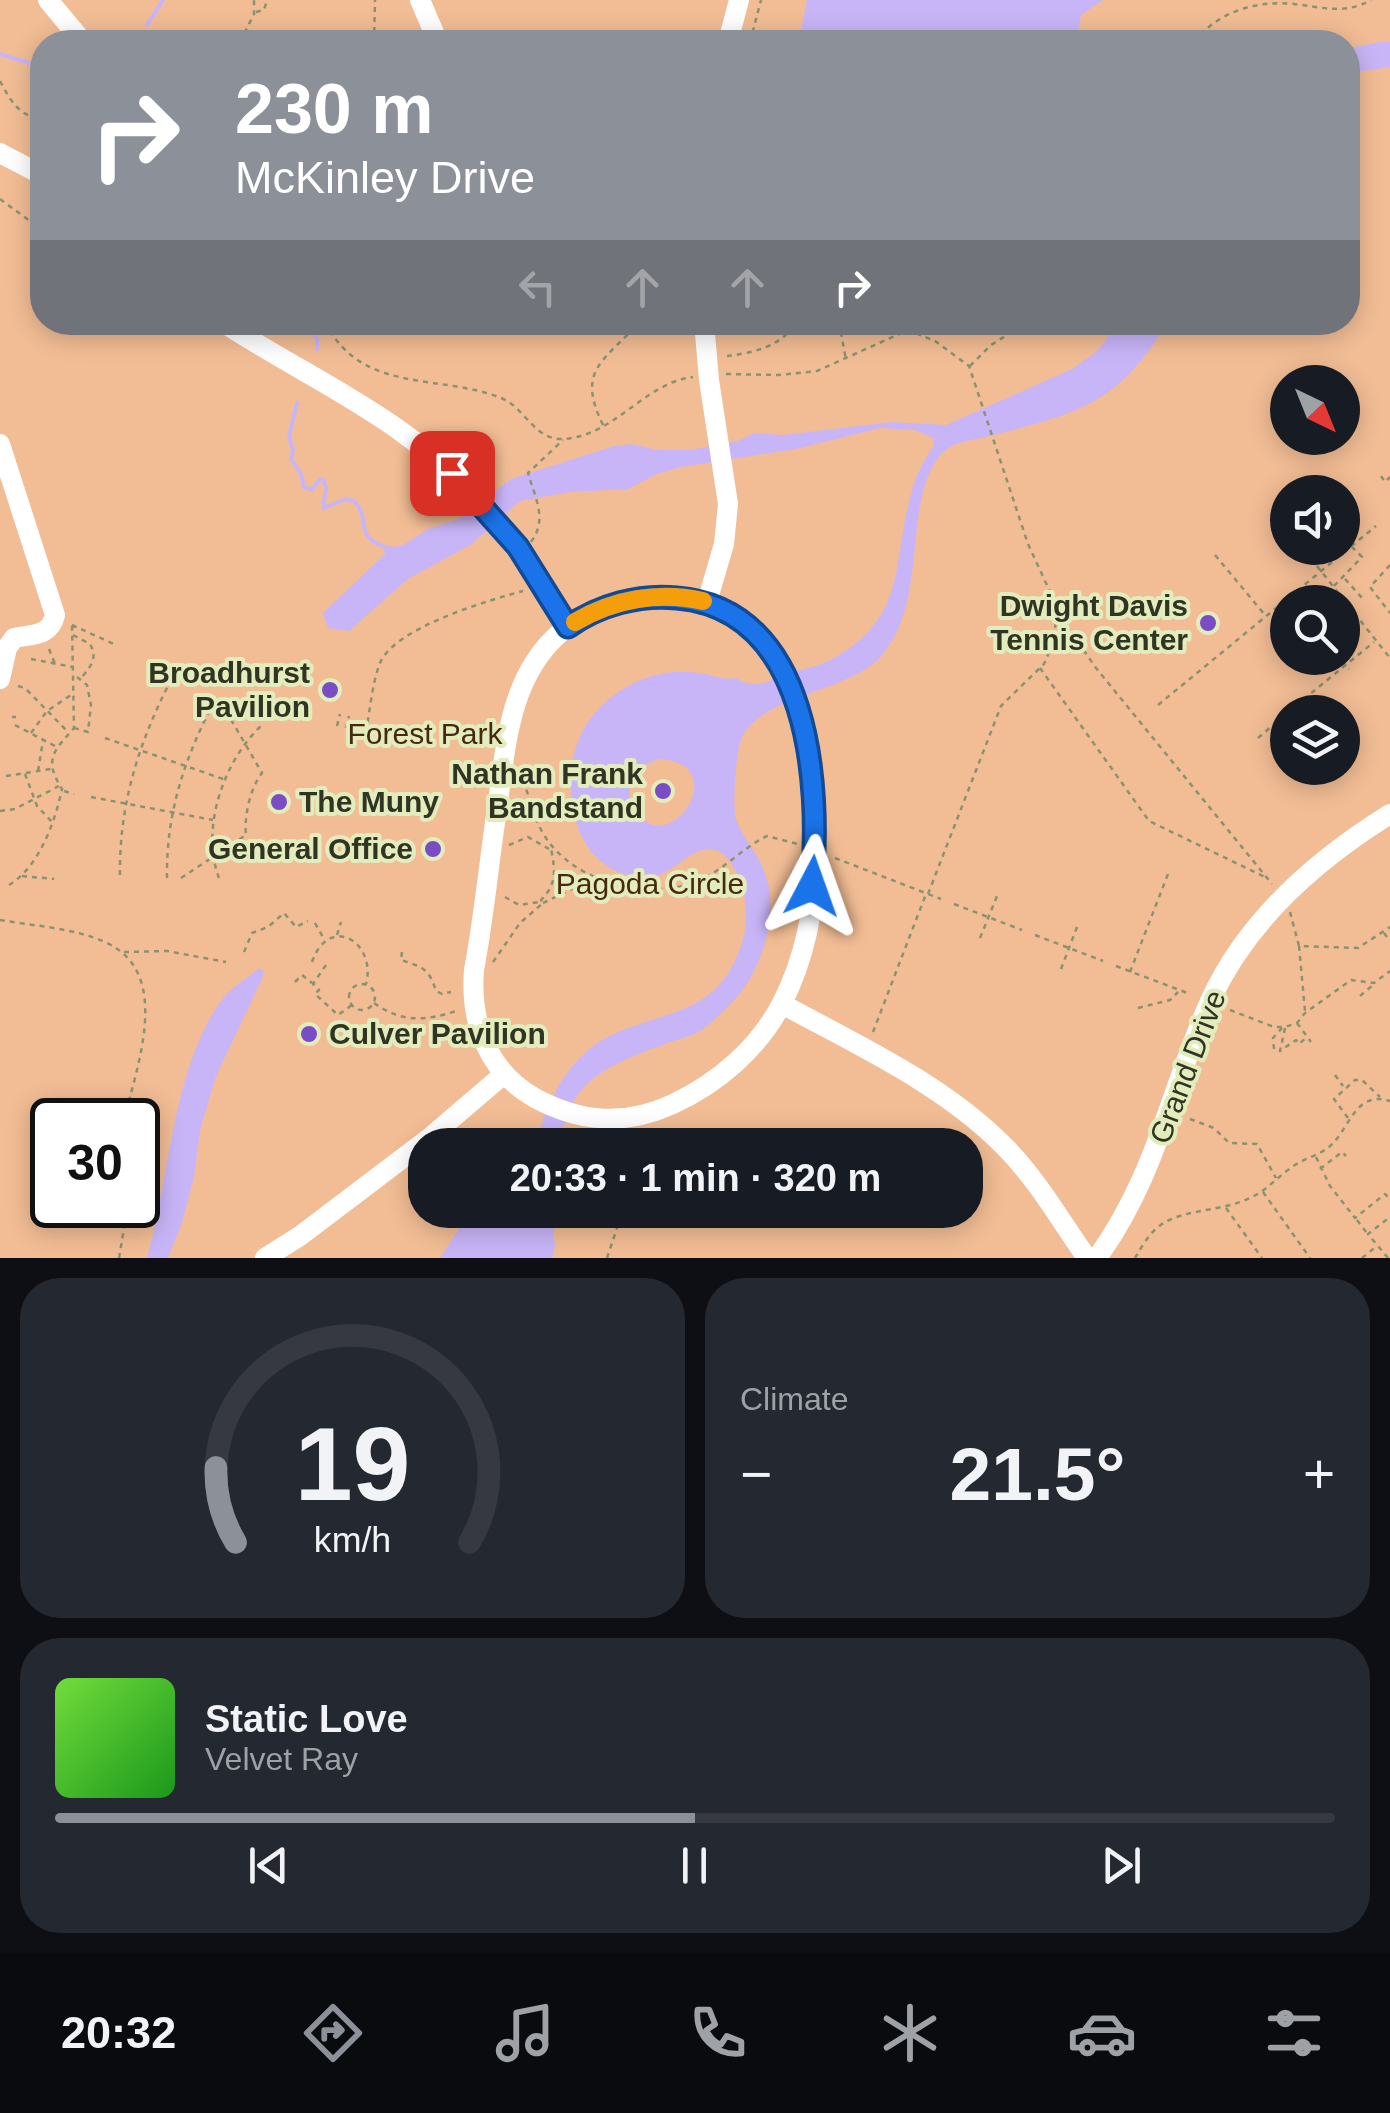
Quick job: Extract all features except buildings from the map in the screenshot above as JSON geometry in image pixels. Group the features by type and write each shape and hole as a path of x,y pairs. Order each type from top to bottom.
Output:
{"street":[{"path":"48,0 73,30"},
{"path":"420,0 433,30"},
{"path":"731,30 739,0"},
{"path":"0,153 30,169"},
{"path":"243,335 400,430 452,473 529,563 568,627"},
{"path":"706,335 728,524 707,602"},
{"path":"0,444 55,615 40,634 7,635 4,655 9,683"},
{"path":"646,597 707,602 752,627 769,647 784,676 805,736 812,776 815,851 803,947 782,1004 744,1055 696,1092 644,1116 615,1120 578,1116 541,1101 504,1074 484,1042 473,999 512,716 526,677 544,650 568,627 602,609 646,597"},
{"name":"Grand Drive","path":"1097,1258 1146,1174 1201,1023 1237,952 1295,885 1390,814"},
{"path":"782,1004 918,1080 984,1128 1040,1189 1087,1258"},
{"path":"266,1258 415,1148 504,1074"}],"path":[{"path":"246,30 254,12 254,0"},
{"path":"254,12 264,10 266,0"},
{"path":"375,0 375,30"},
{"path":"753,30 761,0"},
{"path":"1208,30 1242,9 1277,3 1331,10 1354,8 1371,0"},
{"path":"0,81 30,118"},
{"path":"0,199 30,221"},
{"path":"333,335 362,363 406,379 502,398 551,438 564,439 603,426 624,416 660,386 694,376"},
{"path":"603,426 593,403 592,376 600,360 626,335"},
{"path":"726,356 768,346 787,335"},
{"path":"842,335 846,360"},
{"path":"728,374 797,374 846,360 892,335"},
{"path":"922,335 935,340 969,366 1028,544 1058,611 1096,668 1275,888"},
{"path":"969,366 1007,335"},
{"path":"530,542 540,516 528,474 564,439"},
{"path":"1380,476 1385,482 1390,477"},
{"path":"1360,537 1376,526"},
{"path":"1215,555 1266,616"},
{"path":"1390,564 1370,587 1390,614"},
{"path":"1158,705 1323,565"},
{"path":"1336,585 1355,565"},
{"path":"1319,568 1330,585"},
{"path":"1343,580 1348,580 1364,600"},
{"path":"366,732 382,659 418,632 470,606 530,589"},
{"path":"873,1033 1001,706 1040,668 1050,651 1058,611"},
{"path":"1260,621 1264,625"},
{"path":"1360,622 1390,658"},
{"path":"9,885 22,876 52,822 62,791 52,769 56,747 74,728 76,693 71,624 116,645"},
{"path":"72,635 90,644 94,654 82,678"},
{"path":"1306,695 1376,641"},
{"path":"47,643 56,664"},
{"path":"30,659 75,667"},
{"path":"1040,668 1149,821 1268,878"},
{"path":"368,672 378,675"},
{"path":"75,678 82,678"},
{"path":"74,728 88,732 90,723 90,695 82,678"},
{"path":"120,874 125,804 139,750 171,680"},
{"path":"9,683 25,688 70,734"},
{"path":"1182,683 1189,688"},
{"path":"31,733 47,711 76,693"},
{"path":"167,878 172,812 184,766 214,700"},
{"path":"181,878 246,835 244,825 255,782 262,774 222,704"},
{"path":"296,718 300,706"},
{"path":"337,726 340,714"},
{"path":"346,728 349,716"},
{"path":"15,724 56,747"},
{"path":"219,878 212,858 215,820 226,780 244,744 262,725"},
{"path":"367,725 404,732 402,739"},
{"path":"1258,738 1270,728"},
{"path":"105,738 226,780"},
{"path":"38,772 43,740"},
{"path":"6,776 52,769"},
{"path":"491,963 520,923 542,902 556,876 550,848 517,770"},
{"path":"24,774 33,799 52,822"},
{"path":"0,811 16,809 60,785"},
{"path":"62,791 74,794"},
{"path":"91,797 215,820"},
{"path":"501,892 519,905 531,905 574,888 617,884 655,889 678,887 698,881 772,835 801,846"},
{"path":"508,846 528,837 577,868 617,884"},
{"path":"830,856 941,899"},
{"path":"1130,972 1168,874"},
{"path":"22,876 54,878"},
{"path":"980,938 996,896"},
{"path":"954,904 1022,930"},
{"path":"1289,910 1296,924 1305,1012"},
{"path":"244,952 252,933 268,927 284,913 296,927 308,921"},
{"path":"0,920 93,937 122,952 136,972 146,1010 129,1098"},
{"path":"336,936 341,922"},
{"path":"316,923 325,940"},
{"path":"1061,969 1077,927"},
{"path":"1299,946 1358,948 1390,927"},
{"path":"1384,932 1390,942"},
{"path":"1035,935 1103,961"},
{"path":"312,962 325,940 336,936 354,942 364,953 366,984"},
{"path":"122,952 166,951 226,962"},
{"path":"402,952 402,960 422,965 428,971 436,991 451,992"},
{"path":"313,984 326,965"},
{"path":"1116,966 1190,994"},
{"path":"1360,996 1390,971"},
{"path":"296,982 302,975 338,1015"},
{"path":"1230,1010 1274,1027 1284,1027 1350,980 1374,984"},
{"path":"366,984 375,993 374,1003 363,1011 352,1006 349,998 352,990 366,984"},
{"path":"1138,1008 1170,1000 1179,990"},
{"path":"374,1003 392,1015 408,1019 429,1019 456,1010"},
{"path":"332,1022 352,1006"},
{"path":"1284,1027 1280,1051 1296,1040 1299,1044 1309,1040 1296,1022"},
{"path":"1274,1049 1272,1041 1284,1027"},
{"path":"1335,1075 1344,1088"},
{"path":"1328,1107 1344,1088 1360,1078 1381,1098 1390,1101"},
{"path":"1135,1258 1162,1224 1226,1208 1262,1191 1298,1162 1338,1138 1348,1118 1362,1105 1381,1098"},
{"path":"1334,1100 1348,1118"},
{"path":"1190,1119 1214,1128 1228,1144 1257,1144 1276,1179"},
{"path":"1320,1169 1334,1162 1342,1152 1346,1156"},
{"path":"1315,1155 1320,1169 1388,1258"},
{"path":"1262,1191 1310,1258"},
{"path":"1355,1218 1379,1197 1386,1194 1390,1199"},
{"path":"1226,1208 1262,1258"},
{"path":"1368,1234 1390,1216"},
{"path":"119,1258 124,1228"},
{"path":"607,1258 617,1228"},
{"path":"1362,1258 1378,1246"}],"green space":[{"name":"Forest Park","path":"0,0 1390,0 1390,1258 0,1258"}],"shaded area":[{"path":"807,0 1103,0 1081,15 1078,30 802,30"},
{"path":"1390,42 1390,67 1360,71 1360,46"},
{"path":"1109,335 1159,335 1131,372 1093,402 1048,420 958,444 941,454 922,497 906,605 883,654 850,678 764,714 749,727 740,743 736,819 765,872 770,901 768,931 753,973 724,1010 699,1031 606,1070 585,1086 563,1128 541,1128 554,1094 586,1052 623,1030 682,1010 716,988 737,956 745,926 742,886 735,869 719,851 695,853 666,872 639,877 603,863 589,849 573,812 571,791 571,770 582,732 606,702 645,678 683,672 736,678 750,684 765,682 826,662 855,644 873,626 893,587 913,487 934,445 933,438 915,430 880,428 796,449 681,467 628,489 570,492 520,501 472,544 408,579 349,631 328,628 323,613 386,553 379,544 403,545 428,529 459,519 511,479 614,446 689,450 738,441 754,433 783,435 892,422 946,425 1072,369 1096,352","holes":["659,759 682,765 693,777 694,792 676,819 661,825 646,822 633,806 629,790 634,776"]},
{"path":"259,968 264,971 216,1076 200,1130 194,1177 182,1223 168,1258 147,1258 155,1228 160,1228 160,1201 183,1088 207,1024 232,989"},
{"path":"459,1228 553,1228 552,1258 440,1258"}],"waterway":[{"path":"147,25 163,0"},
{"path":"0,54 30,63"},
{"path":"314,335 317,349"},
{"path":"297,403 289,436 291,459 304,487 312,490 323,480 323,508 346,499 354,501 368,537 383,546"}],"slow traffic":[{"path":"575,622 602,609 646,597 703,601"}],"place":[{"name":"Dwight Davis Tennis Center","path":"1208,623"},
{"name":"Broadhurst Pavilion","path":"330,690"},
{"name":"Nathan Frank Bandstand","path":"663,791"},
{"name":"The Muny","path":"279,802"},
{"name":"General Office","path":"433,849"},
{"name":"Culver Pavilion","path":"309,1034"}],"route":[{"path":"452,473 518,547 568,627 602,609 646,597 668,597 714,605 740,618 760,636 781,667 805,736 815,800 812,886"}],"park label":[{"name":"Pagoda Circle","path":"650,884"}]}
